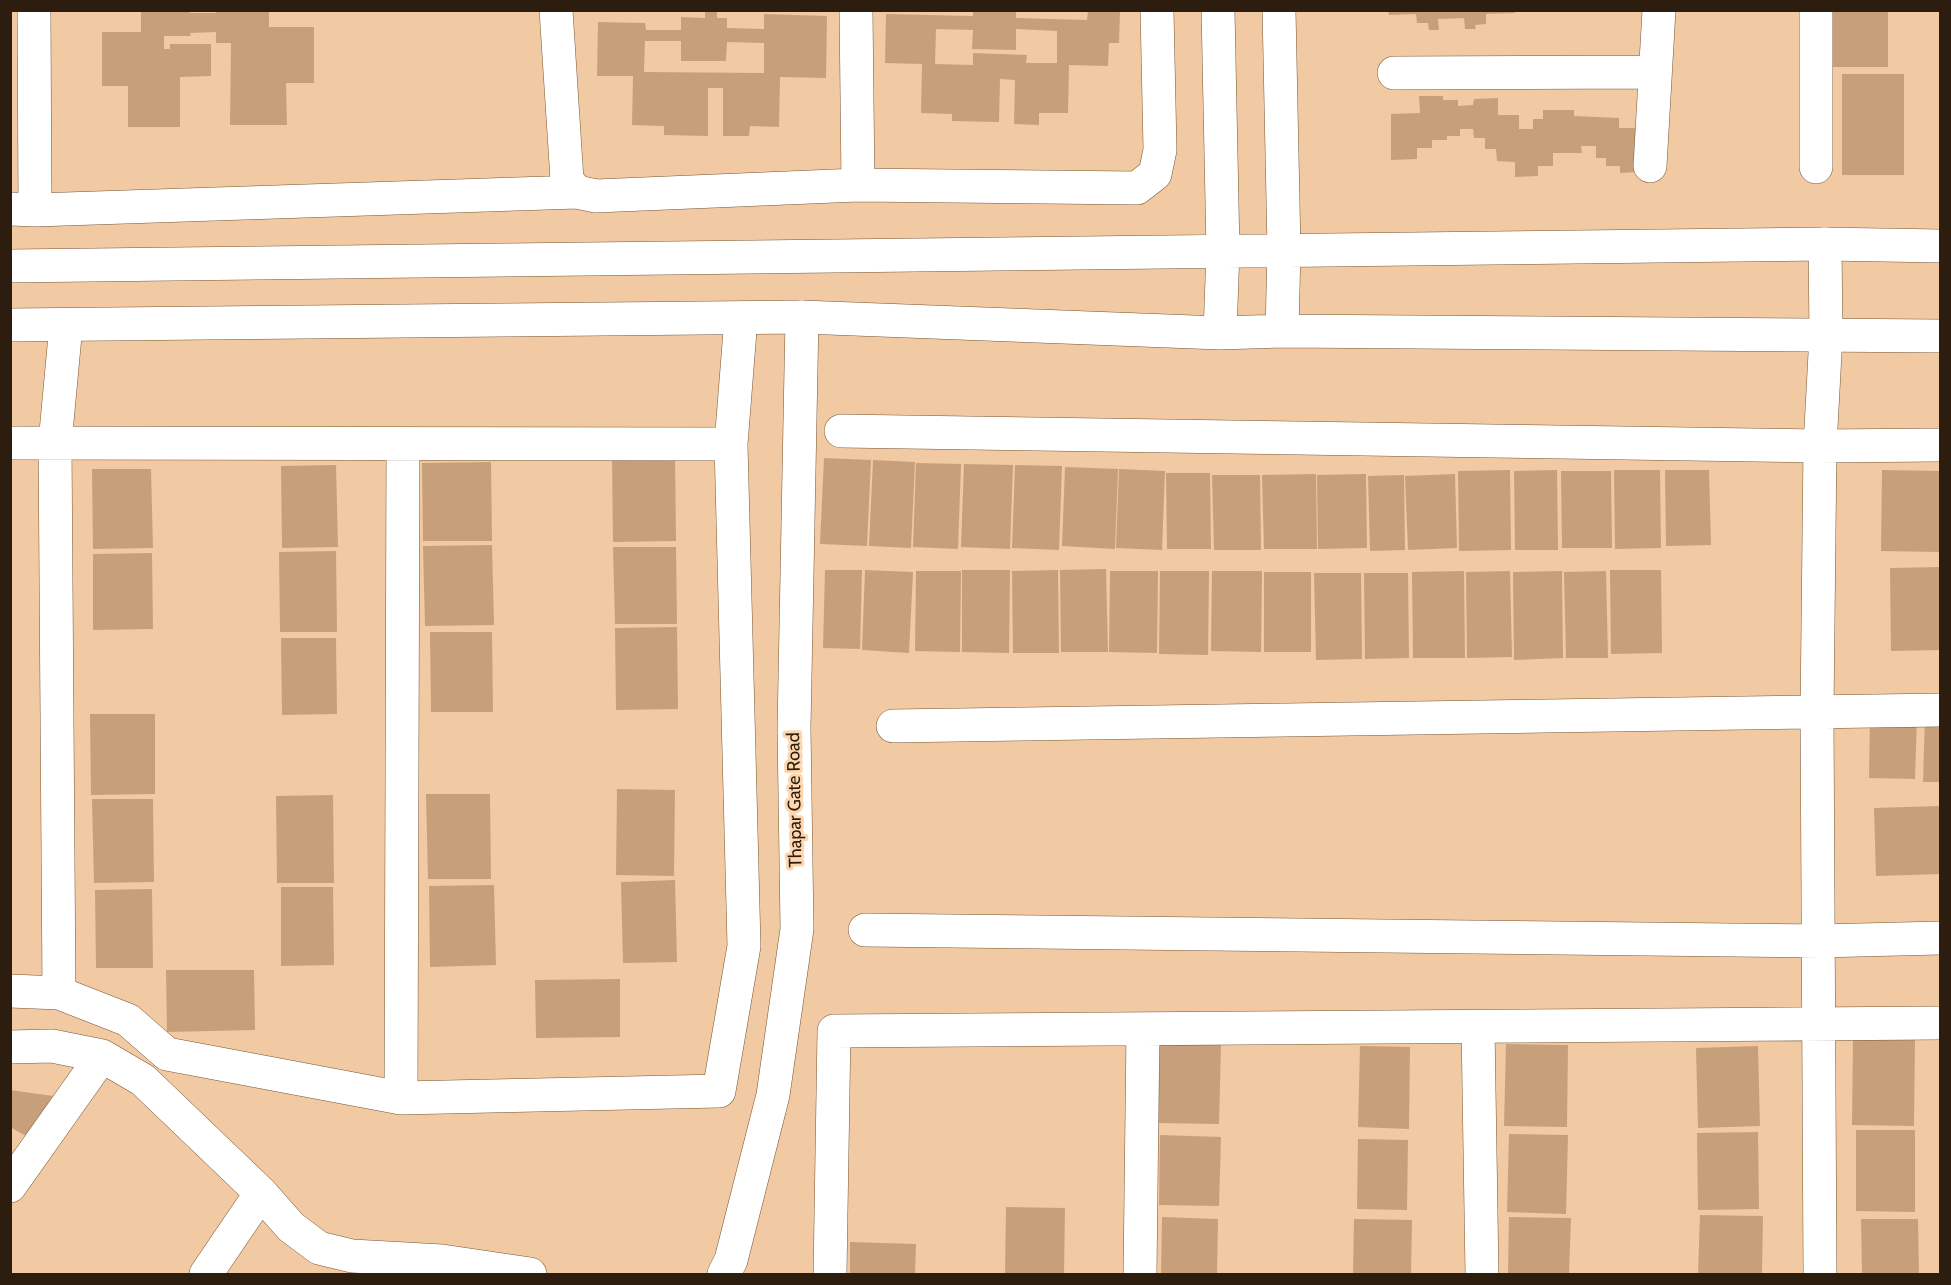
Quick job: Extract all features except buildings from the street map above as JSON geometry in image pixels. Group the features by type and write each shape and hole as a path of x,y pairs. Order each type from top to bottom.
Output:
{"street":[{"path":"34,10 23,210 577,192 596,196 858,185 1137,188 1155,174 1160,150 1157,10"},
{"path":"556,10 567,180 577,192"},
{"path":"856,10 858,185"},
{"path":"1218,10 1223,251 1220,333"},
{"path":"1279,10 1284,250 1282,331"},
{"path":"1650,166 1659,10"},
{"path":"1816,10 1816,167"},
{"path":"1394,73 1655,72"},
{"path":"10,266 1825,244 1941,246"},
{"path":"1820,1275 1817,712 1820,446 1826,335 1825,244"},
{"path":"10,325 802,317 1220,333 1282,331 1941,336"},
{"name":"Thapar Gate Road","path":"724,1275 731,1260 773,1095 797,929 794,728 802,317"},
{"path":"10,991 59,993 128,1020 167,1054 401,1098 719,1091 744,946 732,444 741,318"},
{"path":"59,993 55,443 66,325"},
{"path":"841,431 1820,446 1941,445"},
{"path":"10,443 732,444"},
{"path":"401,1098 402,444"},
{"path":"893,726 1941,710"},
{"path":"865,930 1819,941 1941,938"},
{"path":"830,1275 834,1031 1941,1023"},
{"path":"1478,1027 1482,1275"},
{"path":"1140,1275 1143,1029"},
{"path":"10,1047 52,1046 102,1056 143,1080 261,1194 291,1227 319,1248 352,1256 437,1268 530,1275"},
{"path":"10,1186 102,1056"},
{"path":"206,1275 261,1194"}]}
